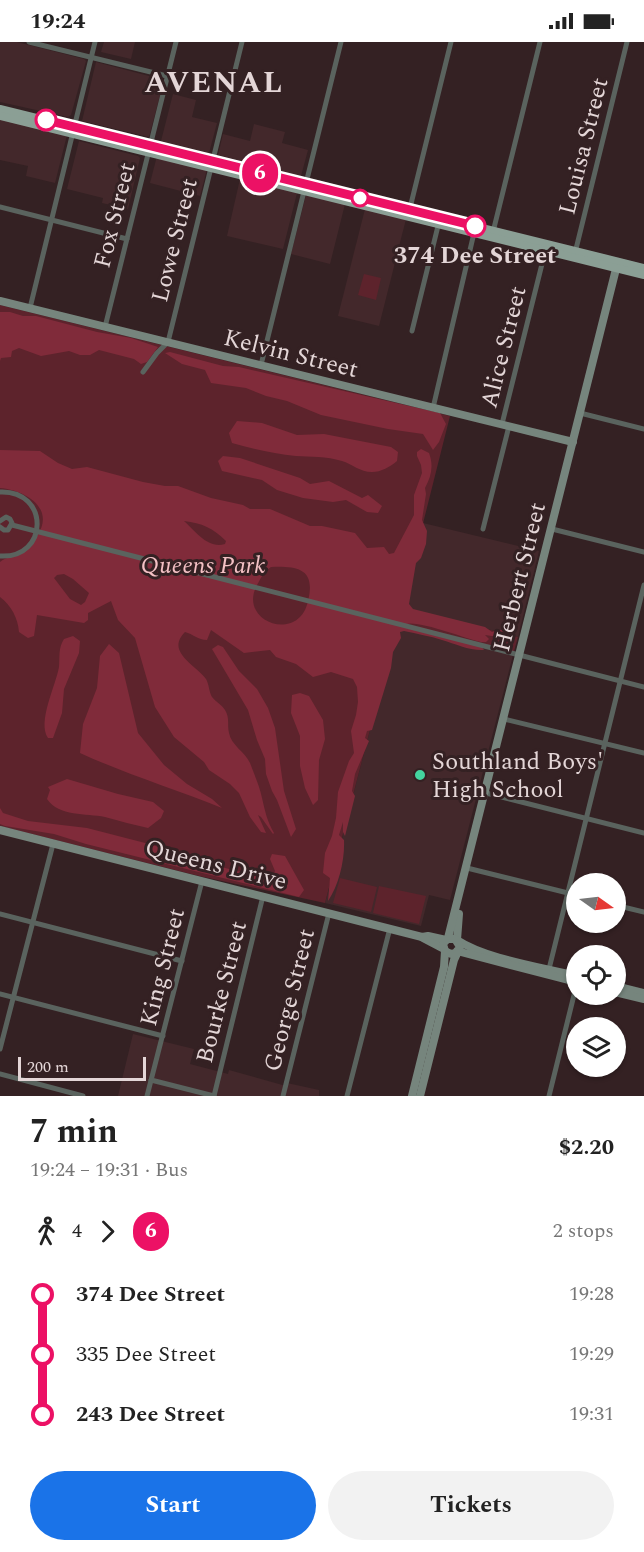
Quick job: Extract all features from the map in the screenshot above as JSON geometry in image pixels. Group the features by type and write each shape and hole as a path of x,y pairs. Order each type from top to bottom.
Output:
{"main road":[{"path":"0,109 149,149 575,254 644,275"},
{"path":"0,116 74,130"},
{"path":"439,221 474,233 492,234"},
{"path":"617,265 644,268"},
{"name":"Herbert Street","path":"420,1096 448,944 617,265"},
{"name":"Kelvin Street","path":"0,301 573,442"},
{"name":"Queens Drive","path":"0,830 422,937 428,936 448,944 566,973"},
{"path":"448,944 451,954 457,952 566,981"},
{"name":"Herbert Street","path":"412,1096 460,947 448,944"},
{"path":"626,989 644,993"},
{"path":"626,995 644,999"}],"street":[{"path":"29,42 167,76"},
{"path":"30,308 96,42"},
{"name":"Fox Street","path":"105,327 176,42"},
{"name":"Lowe Street","path":"168,342 242,42"},
{"path":"261,365 341,42"},
{"path":"409,213 451,42"},
{"path":"492,234 540,42"},
{"name":"Louisa Street","path":"575,254 627,42"},
{"path":"0,207 127,239"},
{"path":"412,331 439,221"},
{"path":"433,408 474,233"},
{"name":"Alice Street","path":"483,529 546,247"},
{"path":"143,372 168,342"},
{"path":"580,413 644,429"},
{"path":"0,492 17,494 32,505 36,513 37,532 29,546 23,551 0,556"},
{"path":"0,521 4,517 8,518 12,525 37,532 644,687"},
{"path":"0,526 6,530 12,525"},
{"path":"552,529 644,552"},
{"path":"573,873 644,585"},
{"path":"504,718 644,753"},
{"path":"486,793 644,833"},
{"path":"0,1049 53,844"},
{"path":"467,868 566,893"},
{"name":"King Street","path":"147,1096 202,881"},
{"name":"Bourke Street","path":"214,1096 263,896"},
{"path":"549,969 566,901"},
{"path":"626,908 644,912"},
{"name":"George Street","path":"283,1096 329,913"},
{"path":"0,914 182,962"},
{"path":"347,1096 390,928"},
{"path":"0,994 163,1036"},
{"path":"549,1096 571,1005"},
{"path":"0,1074 83,1096"},
{"path":"152,1080 214,1096"}],"shaded area":[{"path":"0,42 17,42 86,61 71,115 68,117 0,102"},
{"path":"104,42 135,42 131,59 101,52"},
{"path":"96,62 164,80 149,137 82,121"},
{"path":"173,94 196,100 192,117 217,123 209,153 161,141"},
{"path":"0,119 67,135 55,183 26,176 28,166 0,160"},
{"path":"254,124 285,132 282,143 308,150 301,176 218,155 223,134 250,141"},
{"path":"79,141 140,158 128,209 102,203 103,198 67,189"},
{"path":"157,156 207,169 200,196 150,183"},
{"path":"240,179 297,193 283,249 227,236"},
{"path":"306,195 345,204 330,264 291,254"},
{"path":"365,209 406,219 379,326 338,316"},
{"path":"423,523 539,551 518,637 402,607"},
{"name":"Southland Boys' High School","path":"397,626 513,655 450,900 429,895 421,926 325,903"},
{"path":"133,1034 194,1049 190,1064 228,1074 229,1070 286,1086 287,1083 319,1090 319,1096 118,1096"}],"green space":[{"path":"364,274 381,278 376,300 358,295"},
{"name":"Queens Park","path":"0,305 450,416 402,607 518,637 513,655 397,626 325,903 199,876 0,826"},
{"path":"0,312 36,316 97,332 131,338 158,347 147,362 141,364 134,359 99,350 90,355 80,355 69,351 41,356 19,348 12,351 11,357 1,358 0,361"},
{"path":"170,352 223,366 239,367 440,413 446,424 433,450 423,434 321,415 246,388 211,383 205,370 182,364 165,353"},
{"path":"237,421 262,423 297,435 324,434 391,447 398,452 397,461 382,470 368,472 336,459 272,453 232,443 229,433"},
{"path":"421,449 429,453 432,467 425,488 422,520 427,531 426,544 421,558 416,563 409,604 413,609 485,627 492,632 508,630 510,637 506,641 499,637 485,635 489,639 481,642 431,627 406,624 481,646 484,650 479,650 428,636 400,632 401,638 393,652 391,668 372,730 367,731 365,738 369,741 355,774 352,791 355,796 345,836 343,822 339,835 344,840 342,863 338,880 328,901 330,878 323,873 325,853 336,818 338,792 354,753 351,731 358,702 357,687 353,679 331,672 313,677 296,664 276,657 270,650 244,653 211,630 207,640 185,632 180,639 178,646 180,652 206,679 212,697 227,713 230,737 250,763 274,833 258,815 266,833 261,832 250,817 239,793 209,770 204,762 174,737 155,707 135,638 118,620 111,601 88,613 88,620 84,623 37,615 34,636 28,638 19,632 13,612 0,597 0,562 27,549 42,526 43,517 35,502 28,497 10,489 0,488 0,450 40,451 72,469 87,467 143,482 178,486 250,509 270,509 310,526 322,526 355,533 367,548 384,547 389,554 394,553 414,515 414,495 422,473 417,452","holes":["184,521 212,529 226,541 225,544 208,542","289,567 307,576 310,590 308,601 302,614 293,622 283,625 272,623 262,618 255,609 253,598 257,585 269,569","64,574 73,579 89,593 85,602 81,605 70,599 54,578"]},
{"path":"223,456 240,458 300,478 310,484 329,481 362,498 368,495 382,506 378,513 367,512 346,500 333,502 303,498 277,490 262,480 222,471 218,461"},
{"path":"73,636 80,641 79,653 64,689 62,713 53,738 48,738 45,731 46,713 59,667 61,646 64,639"},
{"path":"109,644 119,653 138,733 164,765 222,808 80,753 83,724 97,688 100,656"},
{"path":"218,645 223,647 239,671 257,689 268,708 275,728 284,791 296,829 291,837 266,774 265,759 248,710 212,649"},
{"path":"300,693 309,696 323,720 325,739 319,760 318,800 313,805 305,788 300,766 300,736 291,713 292,695"},
{"path":"67,779 153,802 164,811 161,818 148,828 105,817 66,812 52,805 47,799 50,790 48,787"},
{"path":"0,808 3,813 28,821 87,828 271,879 275,871 270,859 272,854 285,856 304,890 299,897 54,834 5,826 0,824"},
{"path":"340,878 377,887 371,912 333,903"},
{"path":"379,886 426,896 419,924 373,913"}],"bus line":[{"name":"6","path":"46,120 475,226"}],"place":[{"name":"374 Dee Street","path":"475,226"},
{"name":"Southland Boys' High School","path":"420,775"}],"district":[{"name":"AVENAL","path":"214,82"}]}
